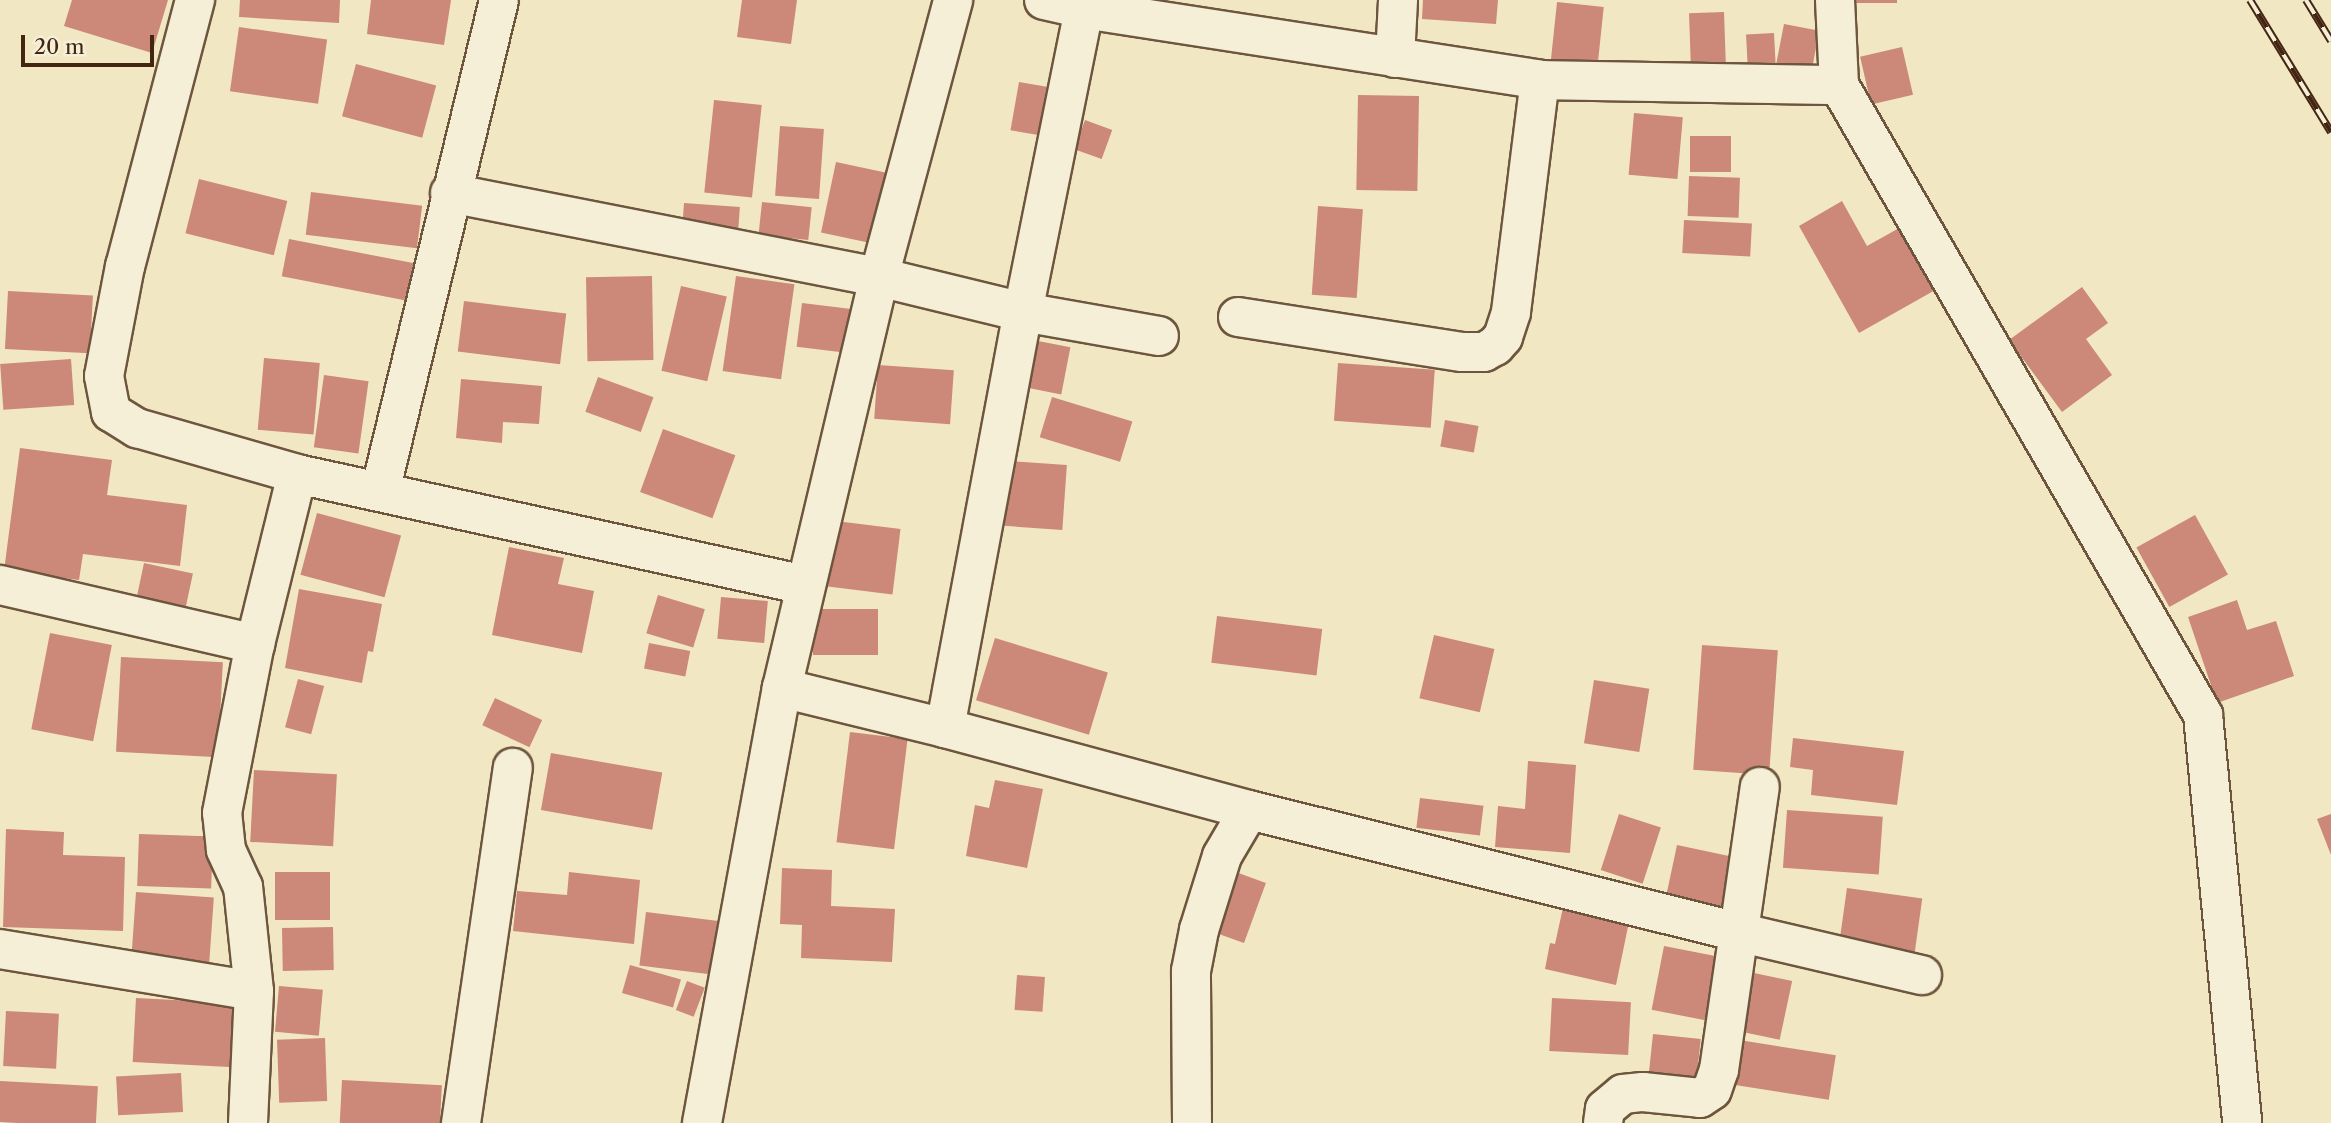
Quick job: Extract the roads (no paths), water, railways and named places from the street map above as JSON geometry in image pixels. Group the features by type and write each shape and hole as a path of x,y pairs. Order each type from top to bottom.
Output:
{"street":[{"path":"195,0 125,266 104,376 106,398 111,412 137,428 297,474 806,585"},
{"path":"380,492 450,193 499,0"},
{"path":"702,1123 782,688 879,277 953,0"},
{"path":"1044,0 1540,80 1839,85"},
{"path":"1395,58 1398,0"},
{"path":"1835,0 1839,85 2203,715 2242,1123"},
{"path":"945,728 1023,312 1086,5"},
{"path":"1238,317 1462,352 1484,352 1495,346 1506,331 1511,312 1540,80"},
{"path":"450,193 879,277 1023,312 1159,336"},
{"path":"248,1123 254,991 243,887 226,850 222,813 255,644 297,474"},
{"path":"0,585 255,644"},
{"path":"782,688 945,728 1249,810 1922,975"},
{"path":"461,1123 513,768"},
{"path":"1603,1123 1605,1109 1623,1094 1643,1092 1700,1098 1712,1090 1719,1070 1760,787"},
{"path":"1192,1123 1191,971 1199,930 1222,856 1249,810"},
{"path":"0,949 254,991"}],"railway":[{"path":"2250,0 2331,132"},
{"path":"2306,0 2331,41"}]}
